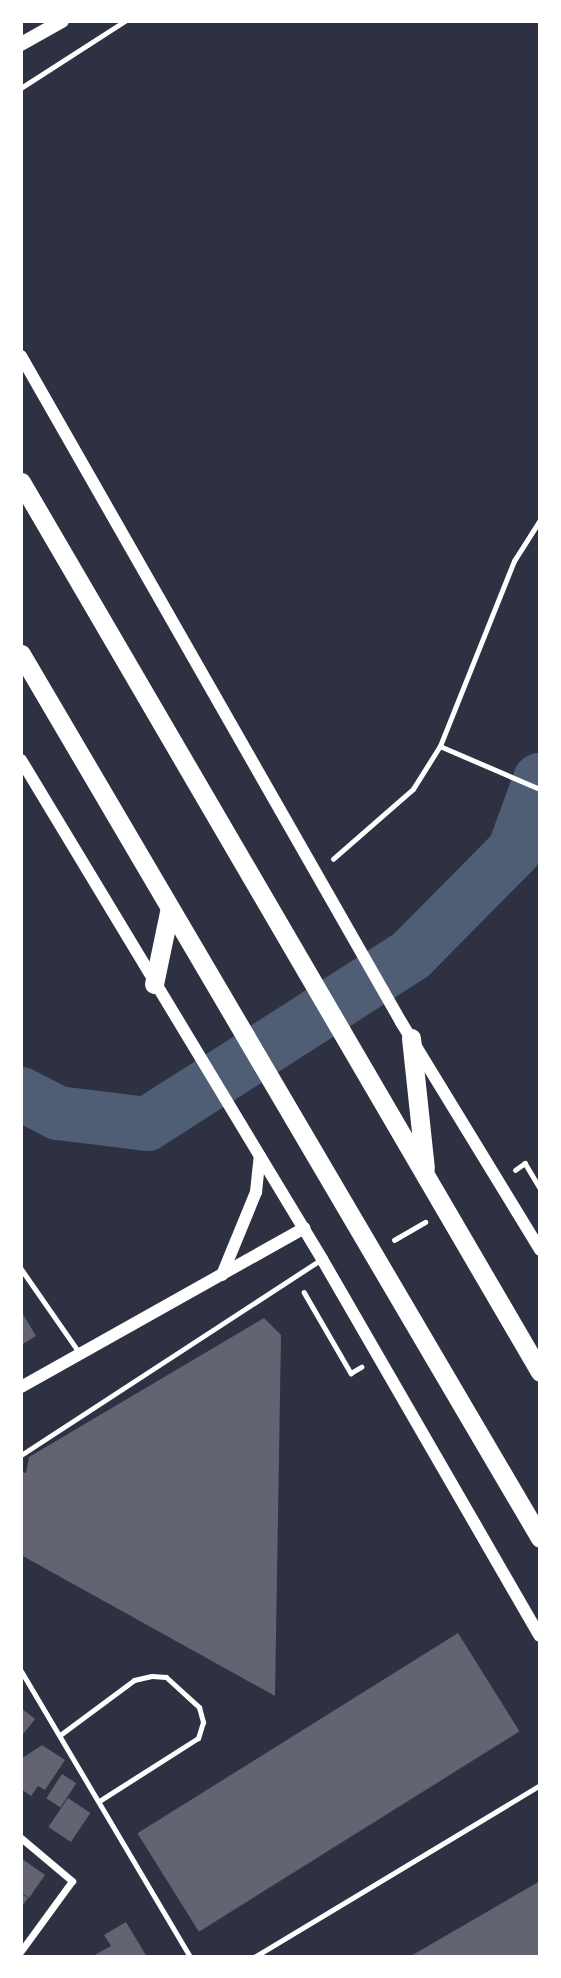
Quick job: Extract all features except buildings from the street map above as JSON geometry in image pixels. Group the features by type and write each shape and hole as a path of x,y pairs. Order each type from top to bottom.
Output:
{"highway":[{"path":"21,482 540,1372"},
{"path":"21,654 169,912 215,984 540,1538"},
{"path":"155,984 169,912"},
{"path":"406,1030 426,1176"}],"main road":[{"path":"21,44 62,21"}],"street":[{"path":"21,356 318,870 327,893 406,1030 540,1250"},
{"path":"21,760 166,1004 304,1228 540,1636"},
{"path":"222,1275 256,1192 260,1155"},
{"path":"21,1387 304,1228"},
{"path":"21,1838 72,1881 21,1951"}],"lane":[{"path":"21,1455 322,1259"},
{"path":"21,1269 80,1354"},
{"path":"21,1671 190,1957"},
{"path":"60,1735 134,1681 152,1676 166,1677 199,1707 203,1722 198,1738 99,1801"},
{"path":"254,1957 540,1785"}],"path":[{"path":"21,88 125,21"},
{"path":"318,870 412,789 440,746 514,561 540,520"},
{"path":"440,746 540,789"},
{"path":"502,1177 525,1163 540,1188"},
{"path":"385,1245 432,1218"},
{"path":"315,1286 303,1293 351,1373 380,1358"}],"waterway":[{"path":"21,1094 58,1113 147,1124 411,955 514,851 540,780"}]}
